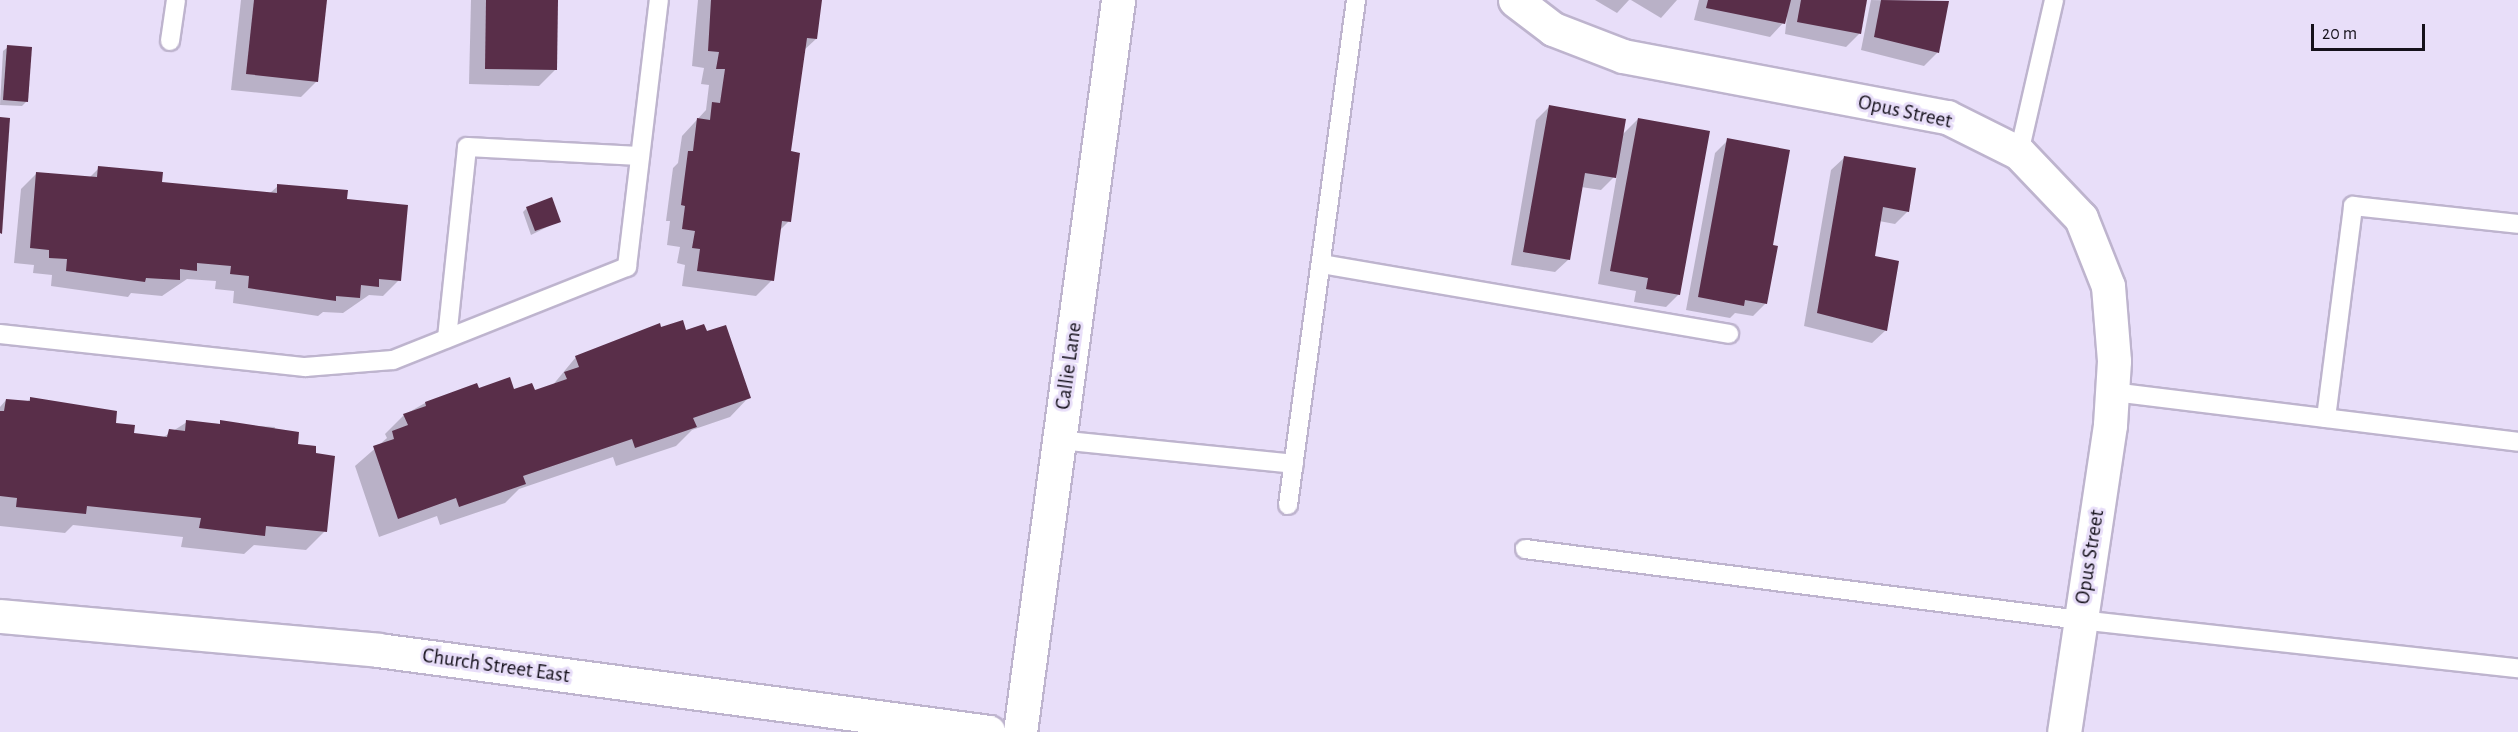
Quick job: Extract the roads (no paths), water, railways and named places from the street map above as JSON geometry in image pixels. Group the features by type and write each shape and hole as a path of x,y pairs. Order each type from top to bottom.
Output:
{"street":[{"name":"Callie Lane","path":"1020,732 1118,0"},
{"name":"Opus Street","path":"1515,0 1553,28 1623,56 1947,117 2019,153 2081,218 2108,286 2113,392 2064,732"},
{"name":"Church Street East","path":"0,616 378,650 989,732"}],"lane":[{"path":"170,41 176,0"},
{"path":"0,334 305,367 393,360 627,267 659,0"},
{"path":"1288,505 1356,0"},
{"path":"2019,153 2054,0"},
{"path":"447,338 467,147 640,156"},
{"path":"2326,418 2353,206 2518,224"},
{"path":"1321,264 1729,334"},
{"path":"2113,392 2518,442"},
{"path":"1059,440 1294,464"},
{"path":"1525,549 2080,620 2518,668"}]}
